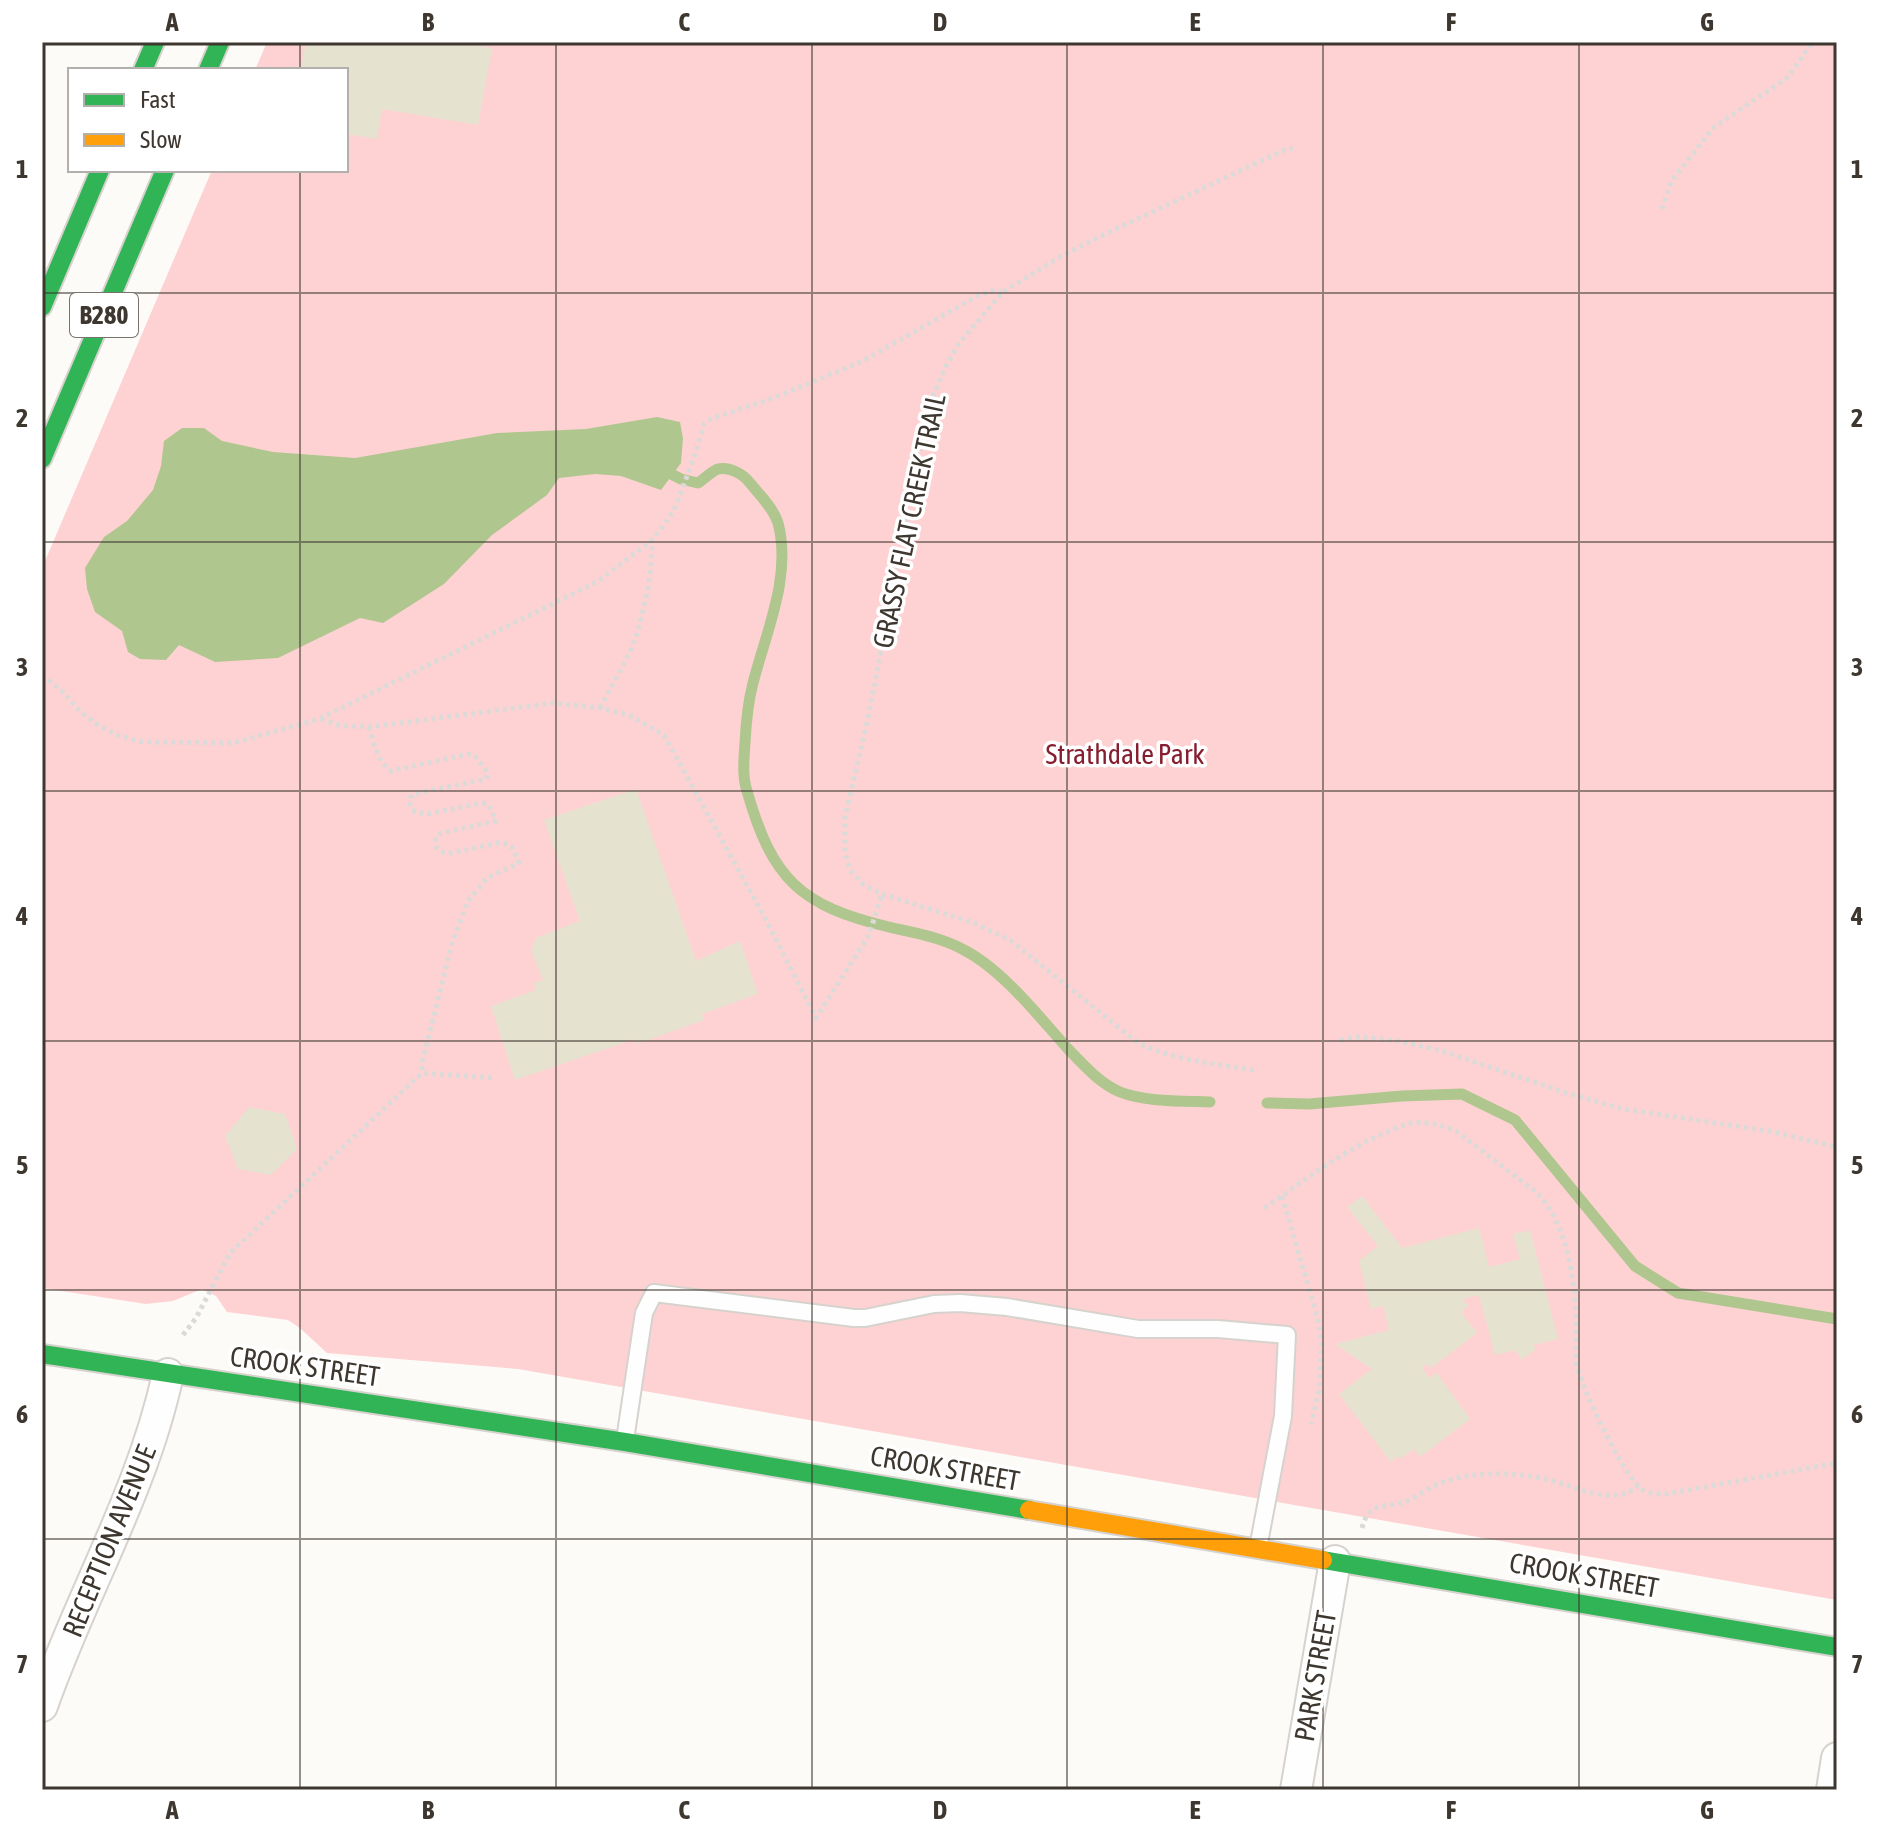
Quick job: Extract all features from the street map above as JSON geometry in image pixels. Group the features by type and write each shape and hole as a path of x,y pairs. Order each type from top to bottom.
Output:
{"street":[{"path":"144,68 155,42"},
{"path":"209,68 220,42"},
{"name":"B280","path":"42,307 99,172"},
{"name":"B280","path":"42,459 164,172"},
{"name":"CROOK STREET","path":"42,1354 625,1442 1837,1647"},
{"name":"RECEPTION AVENUE","path":"42,1706 143,1465 161,1409 168,1374"},
{"name":"PARK STREET","path":"1296,1790 1345,1563"},
{"path":"1832,1790 1837,1758"}],"lane":[{"path":"625,1442 644,1313 654,1293 854,1318 934,1304 960,1303 1007,1307 1138,1329 1218,1329 1287,1335 1283,1416 1258,1549"}],"path":[{"path":"1662,209 1672,180 1714,127 1787,78 1813,42"},
{"path":"42,675 96,724 117,735 142,742 233,743 319,719 597,582 651,541 673,512 704,424 711,419 773,398 863,361 979,295 995,290 1003,292 1099,237 1293,148"},
{"name":"GRASSY FLAT CREEK TRAIL","path":"1003,292 960,342 929,405 868,718 845,817 845,852 850,870 864,885 882,894 974,923 1010,940 1138,1043 1167,1054 1254,1070"},
{"path":"600,708 638,634 649,584 651,541"},
{"path":"319,719 342,726 369,727 553,703 629,715 664,735 816,1018 869,935 882,894"},
{"path":"168,1374 175,1346 196,1318 230,1253 422,1073 452,943 468,901 487,878 519,863 512,847 502,842 447,854 437,848 434,842 441,833 496,821 488,804 427,814 415,812 410,806 413,794 486,779 488,773 484,765 474,755 391,771 382,762 369,727"},
{"path":"1340,1040 1360,1037 1398,1041 1442,1051 1623,1109 1769,1131 1837,1147"},
{"path":"422,1073 494,1078"},
{"path":"1264,1208 1311,1174 1364,1142 1409,1124 1441,1125 1456,1131 1547,1203 1569,1259 1577,1319 1576,1363 1619,1459 1638,1486 1650,1493 1666,1494 1837,1463"},
{"path":"1282,1196 1315,1307 1322,1342 1319,1391 1311,1424"},
{"path":"1345,1563 1371,1509 1409,1501 1447,1480 1508,1473 1545,1479 1606,1496 1625,1494 1638,1486"}],"green space":[{"name":"Strathdale Park","path":"267,42 1837,42 1837,1600 518,1369 327,1353 288,1320 227,1312 216,1296 202,1289 173,1301 146,1304 42,1288 42,568 211,172 348,172 348,68 256,68"}],"shaded area":[{"path":"657,417 680,422 683,438 681,463 661,490 621,476 595,474 559,478 547,495 492,535 444,584 383,623 360,618 278,658 215,662 179,645 166,660 140,659 128,652 122,631 95,612 87,589 85,568 104,537 127,521 153,490 161,466 164,441 182,428 204,428 222,441 273,452 355,458 497,433 586,429"}],"building":[{"path":"306,42 455,42 492,48 478,125 382,109 377,139 348,134 348,68 301,68"},
{"path":"636,789 696,961 740,941 758,994 702,1014 704,1020 637,1044 635,1039 515,1080 491,1006 536,990 534,983 543,980 531,950 536,938 580,921 544,820"},
{"path":"249,1107 285,1114 297,1149 271,1175 238,1169 225,1136"},
{"path":"1362,1196 1402,1248 1479,1228 1489,1267 1520,1259 1513,1234 1530,1230 1558,1339 1533,1345 1536,1349 1522,1360 1515,1350 1495,1355 1479,1295 1463,1299 1468,1306 1461,1312 1477,1333 1431,1368 1427,1364 1422,1368 1429,1378 1437,1373 1470,1419 1420,1457 1414,1449 1391,1462 1339,1394 1372,1369 1335,1344 1389,1330 1383,1306 1371,1309 1359,1261 1378,1246 1347,1207"}],"waterway":[{"path":"673,475 698,483 718,469 736,472 762,497 778,523 782,563 780,583 750,698 744,767 745,785 757,821 779,867 794,884 833,909 858,919 937,939 979,959 1020,996 1087,1068 1112,1088 1152,1099 1210,1102"},
{"path":"1267,1103 1309,1104 1462,1094 1515,1120 1635,1266 1678,1293 1837,1319"}],"traffic: fast":[{"path":"144,68 155,42"},
{"path":"209,68 220,42"},
{"path":"42,307 99,172"},
{"path":"42,459 164,172"},
{"path":"42,1354 625,1442 1029,1510"},
{"path":"1323,1560 1837,1647"}],"traffic: slow":[{"path":"1029,1510 1323,1560"}]}
